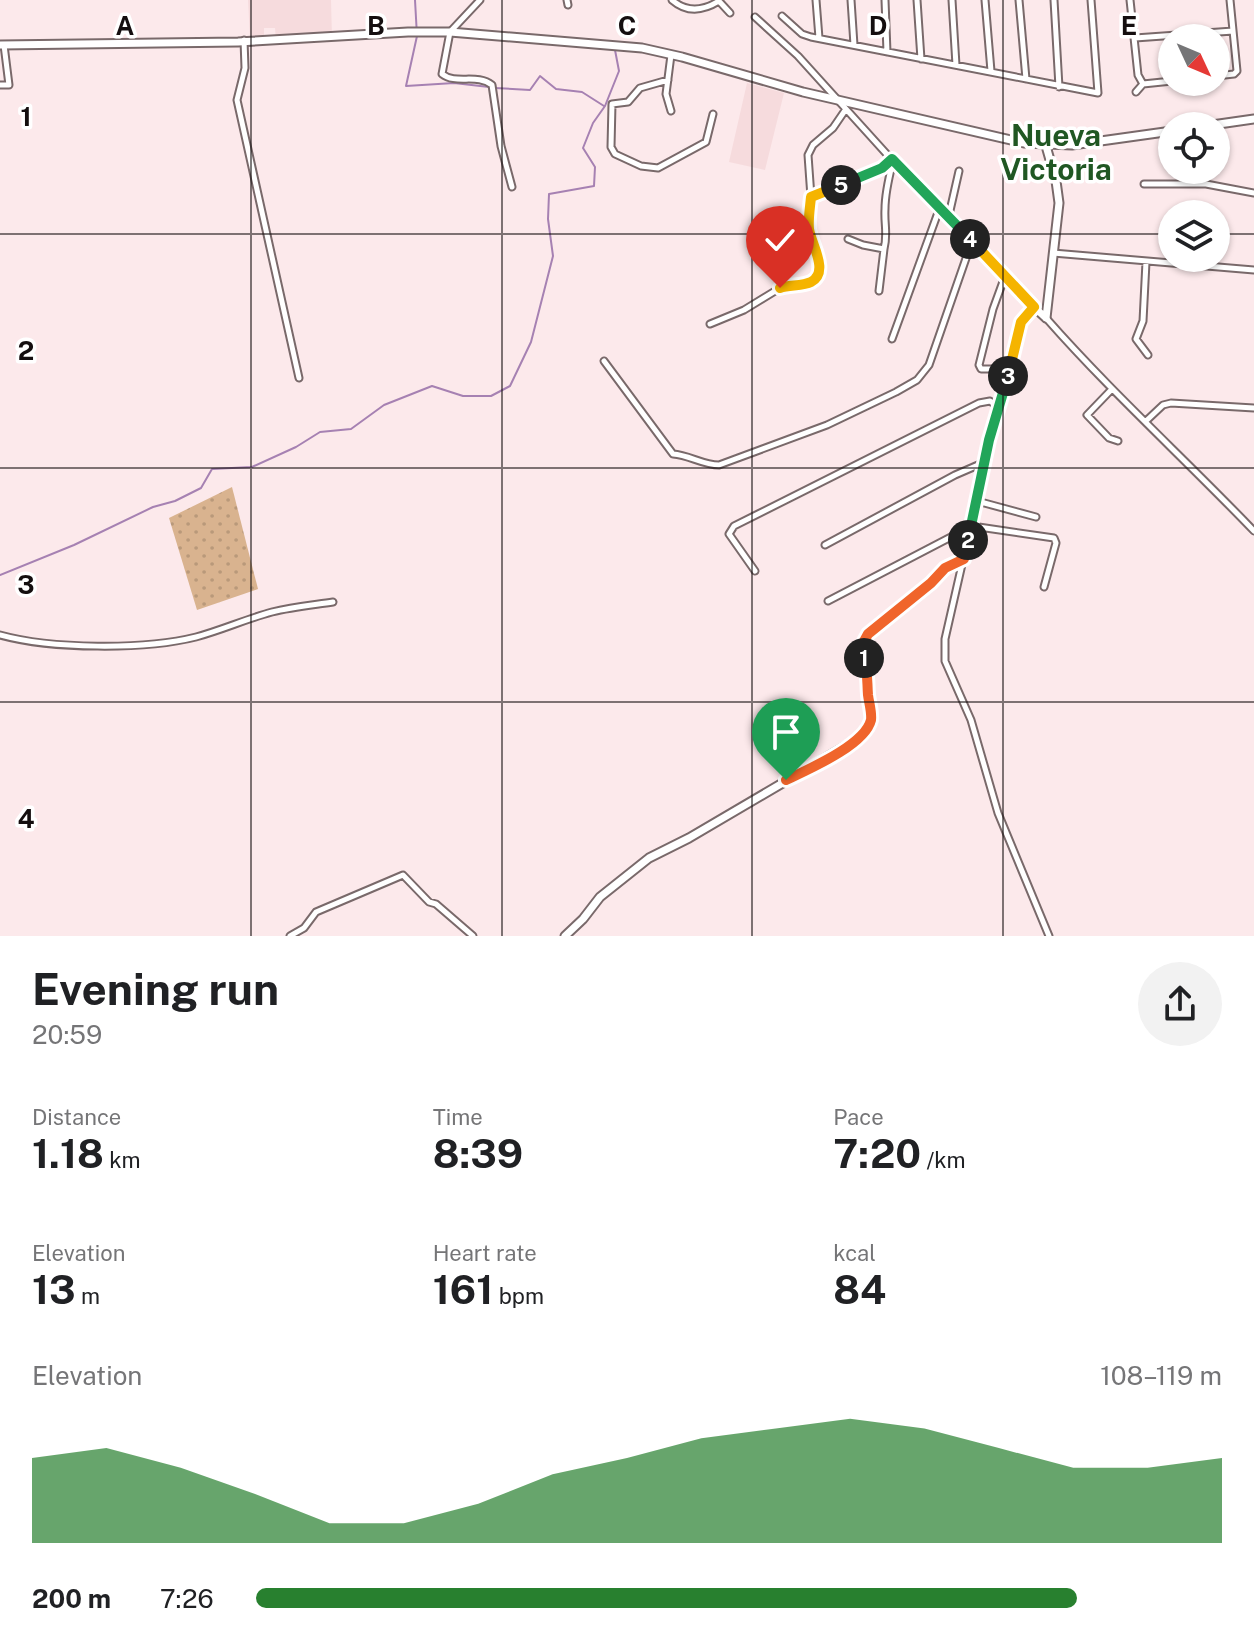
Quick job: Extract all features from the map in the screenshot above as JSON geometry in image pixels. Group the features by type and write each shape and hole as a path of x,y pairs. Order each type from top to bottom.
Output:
{"main road":[{"path":"2,45 244,40 408,32 450,32 607,44 671,54 803,92 1004,140 1046,146 1158,133"},
{"path":"1230,122 1254,119"},
{"path":"1046,146 1059,197 1046,318"},
{"path":"565,936 600,897 649,858 689,838 861,737 872,717 868,695 869,673 862,652 865,638 939,573 964,559 1021,322 1034,307 1046,318"}],"street":[{"path":"480,0 450,32 442,74 450,79 483,79 492,85 501,146 512,187"},
{"path":"672,0 682,7 699,10 707,9 719,0 730,13"},
{"path":"816,0 819,38"},
{"path":"851,0 854,45"},
{"path":"885,0 887,52"},
{"path":"917,0 921,59"},
{"path":"952,0 956,65"},
{"path":"985,0 991,71"},
{"path":"1019,0 1026,79"},
{"path":"1054,0 1059,87"},
{"path":"782,16 802,34 1098,93 1091,0"},
{"path":"1130,0 1138,75 1143,84"},
{"path":"1230,0 1237,71 1230,74"},
{"path":"755,17 798,56 892,160 1034,307"},
{"path":"1135,38 1233,31"},
{"path":"244,40 245,68 237,100 299,378"},
{"path":"0,85 9,85 2,45"},
{"path":"671,54 666,102 671,111"},
{"path":"668,80 640,88 628,102 612,104 611,147 615,154 641,166 658,168 703,146 709,135 713,114"},
{"path":"1136,92 1143,84 1158,82"},
{"path":"710,324 744,310 780,288 811,282 817,275 819,261 809,229 810,148 833,128 846,109"},
{"path":"811,197 882,168 892,160"},
{"path":"879,291 888,234 886,188 892,160"},
{"path":"949,216 959,171"},
{"path":"1144,184 1206,184 1254,193"},
{"path":"892,339 940,207"},
{"path":"848,239 884,249"},
{"path":"604,361 673,454 692,457 708,465 719,465 827,425 917,380 929,365 972,241"},
{"path":"1053,253 1254,270"},
{"path":"1146,262 1143,321 1136,339 1148,355"},
{"path":"1005,276 979,365 981,369 1009,369"},
{"path":"1046,318 1112,389 1252,527"},
{"path":"1112,389 1087,415 1106,435 1118,441"},
{"path":"755,571 729,534 734,526 979,403 990,401 999,407"},
{"path":"1146,421 1163,405 1171,403 1254,408"},
{"path":"825,545 955,475 986,462"},
{"path":"977,501 1036,517"},
{"path":"828,601 972,526 1054,538 1056,543 1044,587"},
{"path":"964,559 945,639 945,661 971,720 998,813 1049,936"},
{"path":"0,635 40,642 138,645 196,637 272,612 333,602"},
{"path":"290,936 304,928 316,912 403,875 429,902 436,904 473,936"}],"shaded area":[{"path":"248,0 331,0 332,39 276,40 275,28 264,28 264,38 250,38"},
{"path":"747,83 784,93 765,170 729,162"},
{"path":"232,487 258,589 197,610 169,518"}],"waterway":[{"path":"415,0 417,36 406,86 454,83 489,87"},
{"path":"0,575 74,545 153,507 175,501 201,488 212,469 252,467 320,432 351,429 384,405 432,386 463,396 491,396 510,386 531,342 553,256 548,219 549,194 594,186 595,167 583,148 619,71 615,50"},
{"path":"495,88 530,90 540,76 556,89 582,92 604,106"}],"district":[{"name":"Nueva Victoria","path":"1056,152"}],"route":[{"path":"780,288 811,282 820,270 809,229 811,197 882,168 892,159 957,223 1034,307 1026,314 1019,329 989,440 964,559 945,568 865,638 862,652 869,673 868,695 872,717 861,737 786,780"}]}
